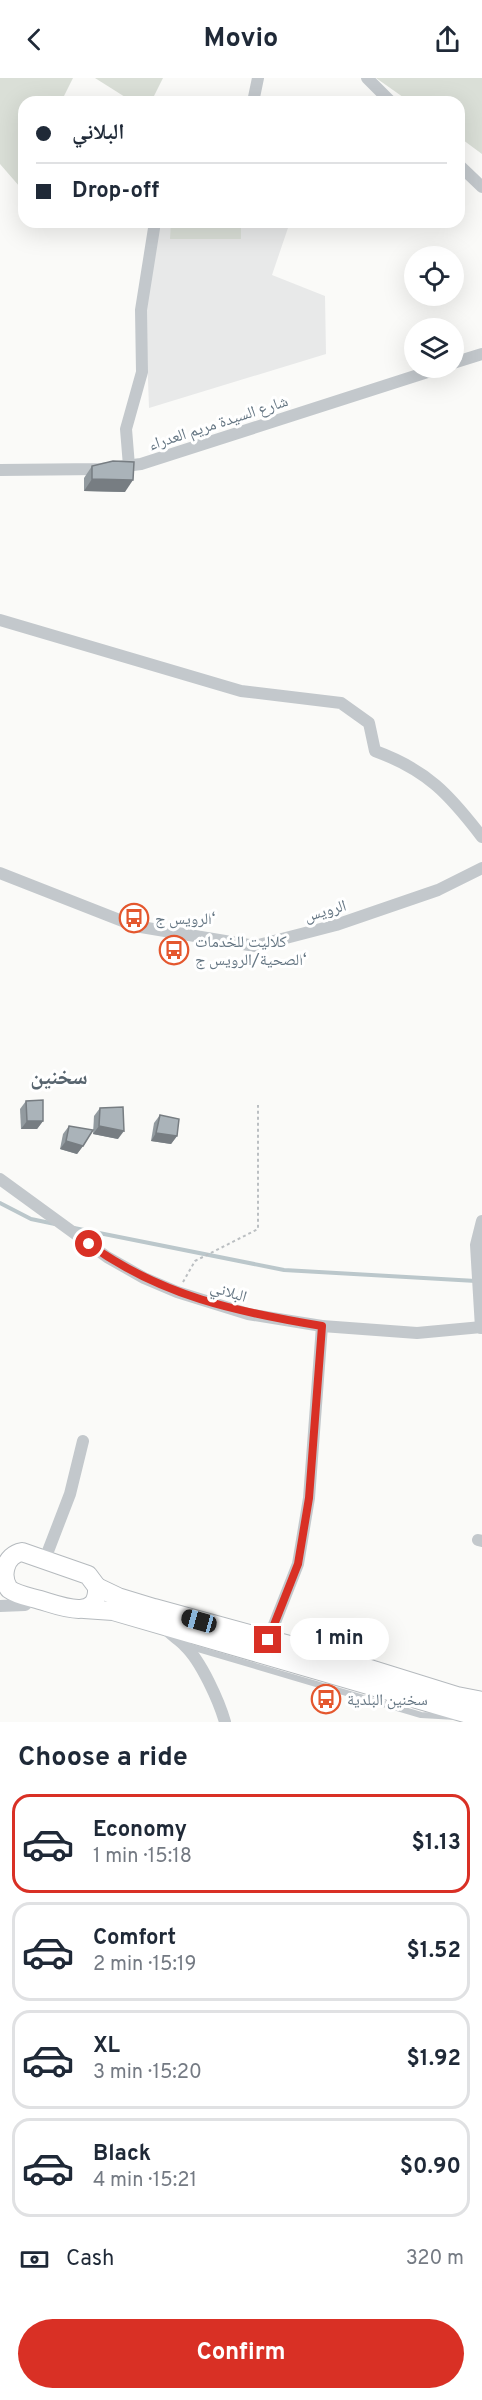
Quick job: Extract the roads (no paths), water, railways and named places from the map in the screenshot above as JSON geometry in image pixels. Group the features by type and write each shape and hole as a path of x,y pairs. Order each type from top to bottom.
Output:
{"main road":[{"path":"22,1552 45,1559 88,1575 97,1587 118,1598 457,1696 478,1712 113,1611 75,1610 16,1593 3,1583 2,1566 5,1556 22,1552"},
{"path":"84,1609 96,1599 97,1587"}],"street":[{"path":"254,96 258,78"},
{"path":"368,78 386,96"},
{"path":"465,170 482,186"},
{"path":"129,466 126,429 142,372 141,310 154,228"},
{"path":"464,360 482,354"},
{"name":"شارع السيدة مريم العدراء","path":"0,470 101,469 129,466 178,453 409,378"},
{"path":"0,620 241,691 342,703 369,723 375,751 406,763 452,798 482,837"},
{"name":"الرويس","path":"0,873 135,926 255,946 336,925 438,890 482,868"},
{"name":"البلاني","path":"0,1179 107,1257 144,1278 177,1292 248,1314 322,1326 417,1333 481,1328"},
{"path":"481,1328 476,1245 482,1221"},
{"path":"268,1640 300,1553 309,1498 322,1326"},
{"path":"45,1559 70,1494 83,1441"},
{"path":"0,1606 25,1605 33,1598"},
{"path":"163,1626 185,1645 212,1688 225,1722"}],"lane":[{"path":"185,1645 421,1715 440,1718 478,1712"}],"waterway":[{"path":"0,1203 31,1219 55,1224"},
{"path":"74,1228 284,1270 476,1281"}],"place":[{"name":"الرويس ج‘","path":"134,918"},
{"name":"كلاليت للخدمات الصحية/الرويس ج‘","path":"174,950"},
{"name":"سخنين البلدية","path":"326,1699"}],"district":[{"name":"سخنين","path":"59,1076"}]}
